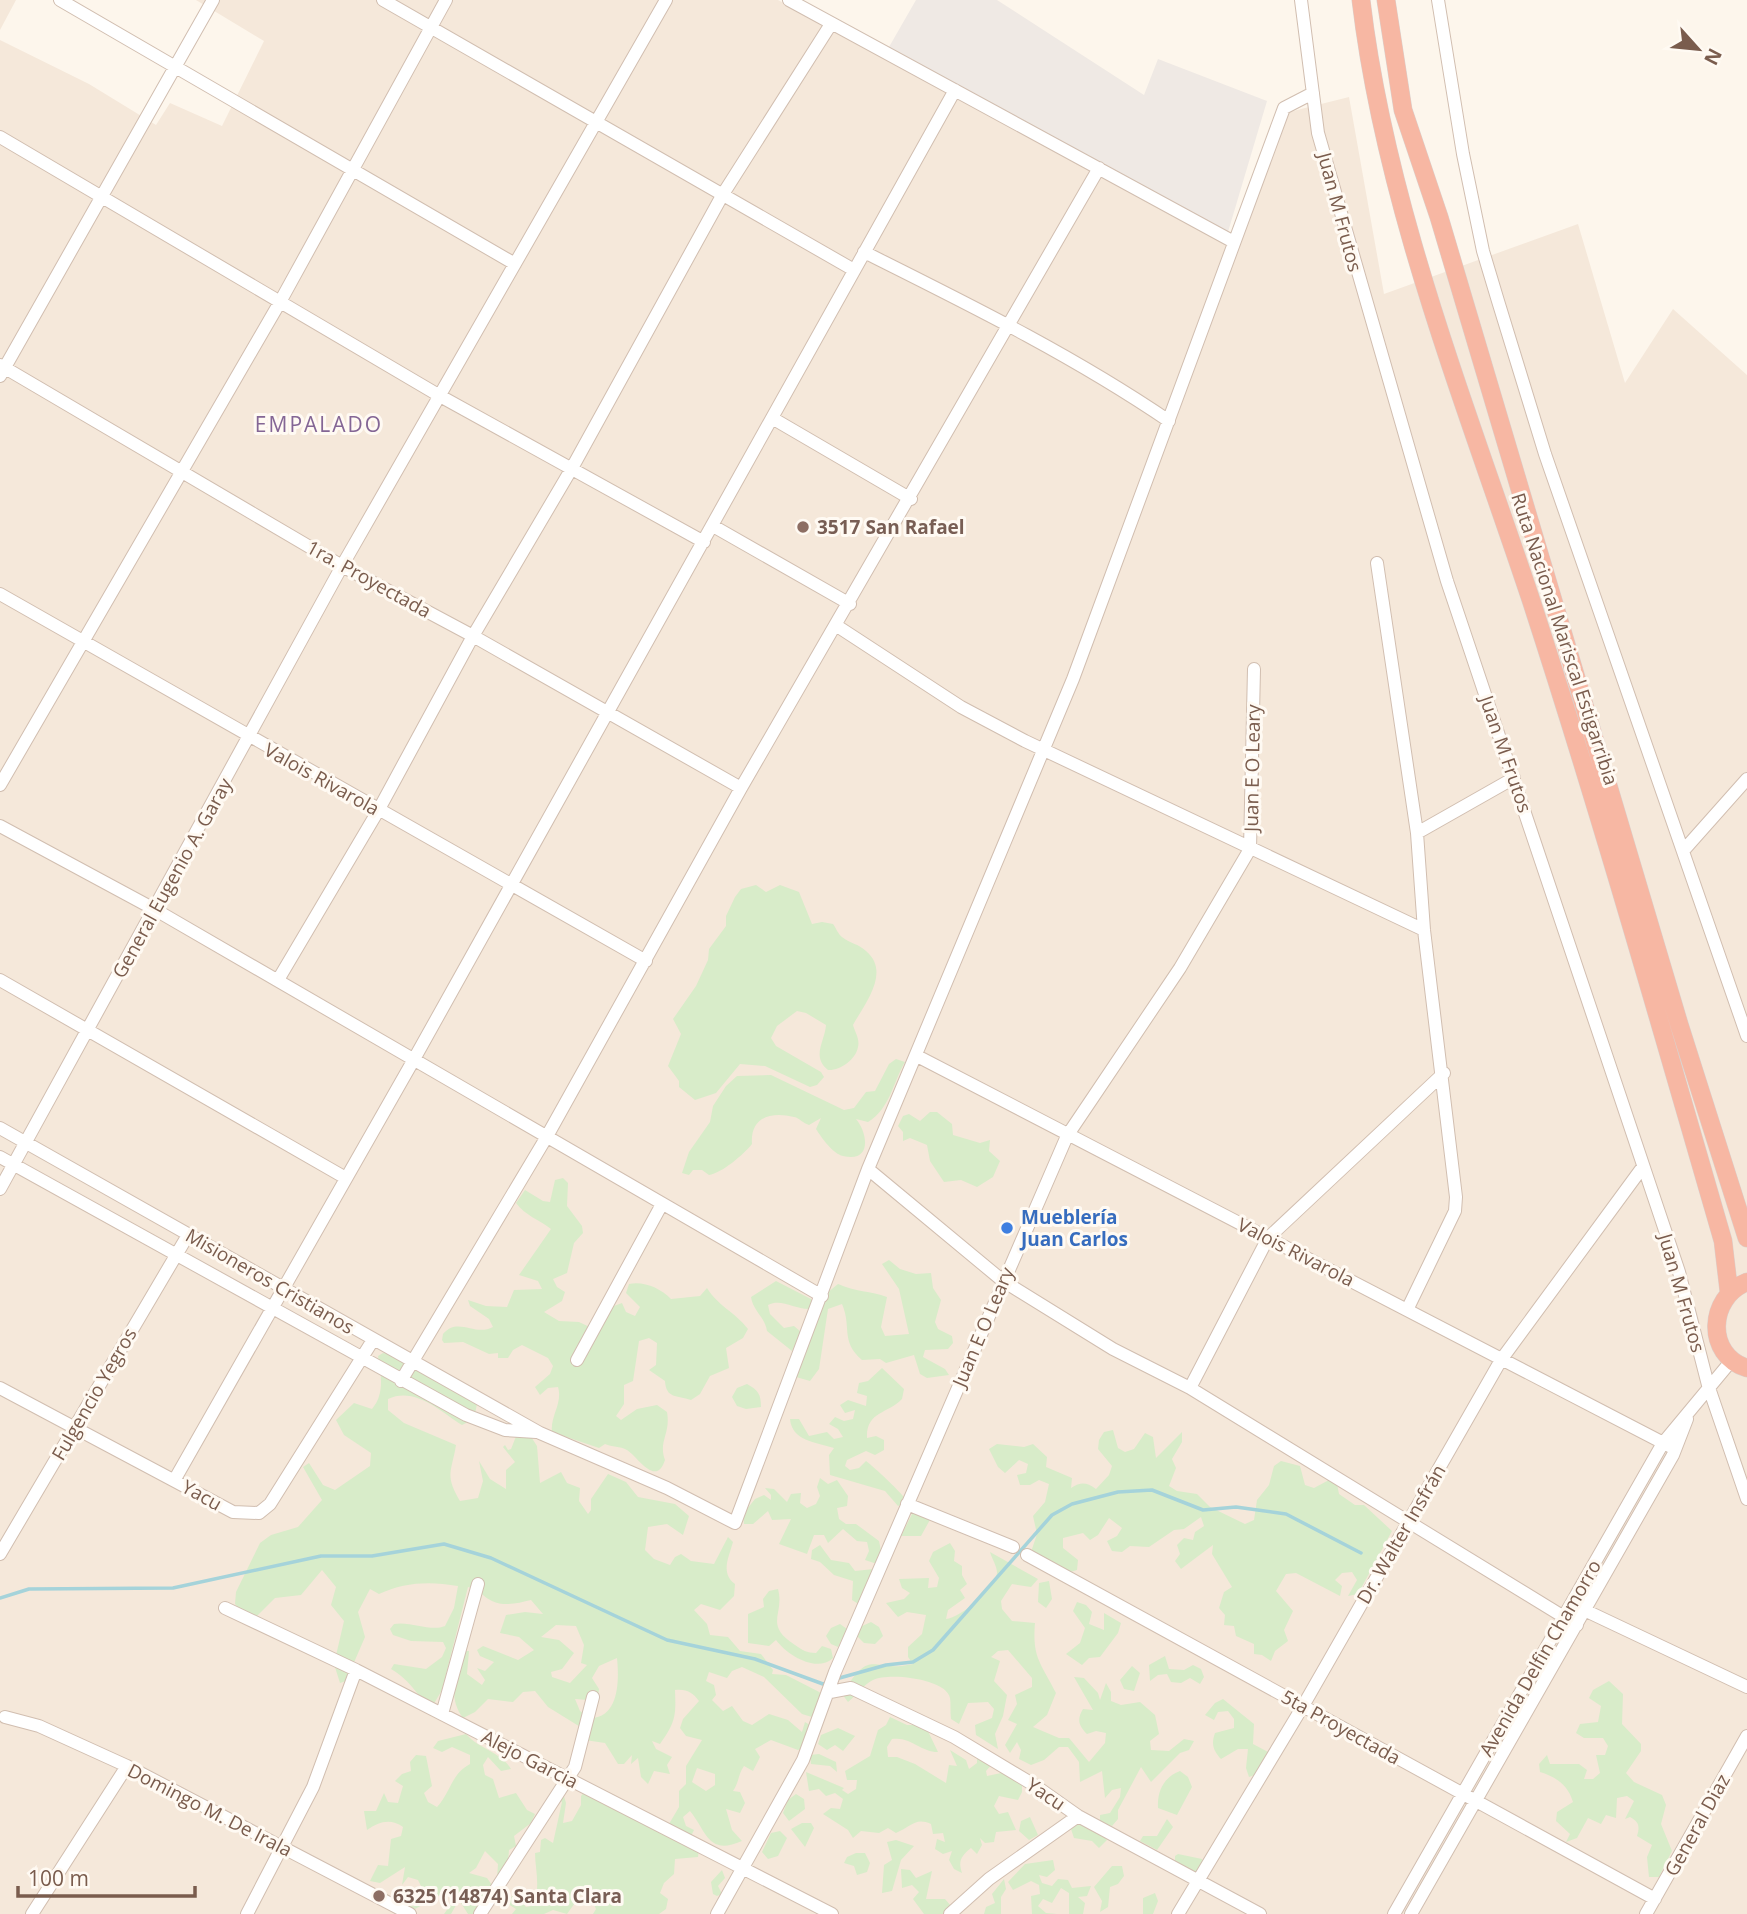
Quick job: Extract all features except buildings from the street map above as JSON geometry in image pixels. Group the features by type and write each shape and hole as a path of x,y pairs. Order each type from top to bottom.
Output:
{"highway":[{"name":"Ruta Nacional Mariscal Estigarribia","path":"1361,0 1381,125 1437,317 1592,786 1723,1241 1729,1292"},
{"name":"Ruta Nacional Mariscal Estigarribia","path":"1386,0 1403,110 1439,217 1675,1011 1747,1238"},
{"path":"1742,1367 1720,1345 1715,1327 1718,1308 1729,1292 1747,1282"}],"street":[{"path":"60,0 515,264"},
{"path":"2,370 103,198 213,0"},
{"path":"383,0 854,270"},
{"path":"0,785 280,302 446,0"},
{"name":"General Eugenio A. Garay","path":"0,1189 342,566 666,0"},
{"path":"789,0 1233,241"},
{"name":"Juan M Frutos","path":"1301,0 1318,133 1350,252 1447,581 1679,1272 1708,1385 1747,1499"},
{"path":"1437,0 1483,251 1545,454 1747,1036"},
{"path":"278,980 378,810 473,636 572,468 723,194 831,24"},
{"path":"175,1479 511,887 955,90"},
{"path":"0,826 154,909 822,1296 868,1169 1073,679 1284,108 1313,93"},
{"path":"0,136 440,396 704,542"},
{"path":"401,1381 546,1138 741,788 911,499 1099,168"},
{"path":"864,252 1009,325 1117,385 1168,421"},
{"name":"1ra. Proyectada","path":"2,370 183,471 342,566 473,636 741,788"},
{"path":"772,418 911,499"},
{"path":"713,526 850,604"},
{"path":"1377,563 1417,833 1424,930 1444,1073 1456,1204 1407,1310"},
{"name":"Valois Rivarola","path":"0,594 511,887 646,961"},
{"path":"837,626 961,707 1026,741 1424,930"},
{"name":"Juan E O Leary","path":"717,1914 803,1760 835,1672 1067,1136 1180,968 1250,849 1254,669"},
{"path":"1417,833 1514,778"},
{"path":"1683,851 1747,779"},
{"path":"0,980 344,1177"},
{"path":"1737,1005 1747,996"},
{"name":"Valois Rivarola","path":"917,1056 1669,1446"},
{"path":"1190,1388 1268,1238 1444,1073"},
{"name":"Misioneros Cristianos","path":"0,1128 540,1433 667,1488 734,1523 822,1296"},
{"name":"Misioneros Cristianos","path":"0,1157 401,1381 476,1419 505,1430 540,1433"},
{"name":"Dr. Walter Insfrán","path":"1178,1914 1303,1706 1501,1360 1642,1168"},
{"path":"868,1169 1003,1281 1113,1349 1190,1388 1577,1625"},
{"path":"577,1360 662,1204"},
{"name":"Fulgencio Yegros","path":"0,1554 188,1235"},
{"name":"Yacu","path":"0,1388 233,1512 260,1513 270,1504 373,1340"},
{"name":"Avenida Delfin Chamorro","path":"1394,1914 1571,1604 1693,1406 1708,1385 1742,1367"},
{"name":"Avenida Delfin Chamorro","path":"1411,1914 1577,1625 1669,1446"},
{"path":"907,1504 1013,1547"},
{"name":"5ta Proyectada","path":"1027,1555 1655,1899"},
{"path":"442,1714 478,1584"},
{"path":"1571,1604 1747,1687"},
{"name":"Alejo Garcia","path":"225,1608 356,1670 832,1914"},
{"path":"247,1914 313,1787 356,1670"},
{"name":"Yacu","path":"830,1689 851,1688 954,1737 1023,1778 1078,1816 1260,1914"},
{"path":"480,1914 575,1767 593,1697"},
{"name":"Domingo M. De Irala","path":"5,1717 39,1726 127,1766 410,1914"},
{"name":"General Diaz","path":"1646,1914 1747,1736"},
{"path":"32,1914 127,1766"},
{"path":"950,1914 989,1879 1078,1816"}],"shaded area":[{"path":"0,0 16,0 0,30"},
{"path":"196,0 778,0 1236,247 1289,112 1349,97 1384,294 1578,224 1625,383 1673,309 1747,375 1747,1914 0,1914 0,40 89,84 156,125 170,103 222,126 264,41"},
{"path":"916,0 997,0 1144,95 1158,59 1267,101 1228,232 889,47"}],"green space":[{"path":"756,885 766,892 780,885 799,892 812,924 833,924 842,937 863,949 873,959 876,978 873,988 853,1025 858,1038 857,1052 846,1064 828,1070 820,1060 826,1025 806,1013 797,1011 777,1026 771,1038 776,1046 821,1072 824,1077 817,1085 810,1087 765,1066 740,1064 716,1093 695,1100 679,1087 679,1081 668,1066 681,1034 673,1019 696,986 708,960 709,949 726,926 726,916 735,897 741,889"},
{"path":"896,1059 905,1062 881,1110 868,1122 856,1119 865,1139 863,1151 859,1155 843,1156 831,1149 816,1129 821,1118 809,1125 796,1118 777,1115 758,1122 752,1135 752,1144 726,1167 709,1175 702,1170 693,1170 689,1175 682,1173 689,1152 710,1122 713,1106 726,1086 737,1076 771,1075 844,1110 854,1108 866,1092 875,1091 889,1064"},
{"path":"930,1112 937,1112 952,1124 953,1135 980,1143 990,1140 989,1151 1000,1161 993,1177 977,1187 961,1180 944,1182 930,1161 927,1145 910,1138 903,1141 903,1132 898,1126 903,1116 909,1114 920,1121"},
{"path":"563,1178 568,1183 567,1206 582,1226 583,1233 574,1243 567,1273 553,1279 557,1287 565,1292 562,1301 544,1312 559,1321 579,1322 596,1330 614,1306 622,1303 626,1312 635,1316 640,1307 626,1293 629,1284 652,1286 671,1299 700,1296 707,1288 716,1300 748,1329 743,1338 726,1348 729,1368 710,1376 700,1394 691,1400 670,1394 665,1381 649,1370 656,1365 657,1343 649,1338 639,1341 633,1381 624,1385 624,1404 616,1416 621,1420 637,1409 657,1405 667,1412 663,1448 665,1460 657,1471 646,1468 624,1449 605,1444 599,1448 552,1432 559,1399 558,1387 548,1388 540,1395 535,1387 550,1374 553,1366 548,1358 522,1345 513,1350 508,1358 498,1358 498,1353 489,1354 463,1342 444,1343 442,1340 443,1334 455,1327 480,1330 493,1327 489,1319 470,1306 468,1300 486,1306 507,1307 514,1290 542,1289 538,1281 519,1275 551,1229 516,1203 525,1190 543,1201 550,1202 555,1180"},
{"path":"889,1260 900,1269 916,1274 931,1273 933,1288 941,1300 935,1322 938,1329 952,1336 953,1343 948,1349 925,1350 923,1357 945,1369 949,1375 927,1378 920,1374 914,1355 886,1363 880,1359 862,1360 851,1346 842,1304 828,1309 819,1369 810,1381 796,1377 827,1293 838,1284 887,1297 881,1327 885,1336 909,1334 899,1289 882,1264"},
{"path":"776,1281 811,1299 811,1309 784,1303 768,1305 770,1314 784,1328 794,1326 801,1332 792,1351 767,1331 751,1297"},
{"path":"383,1353 395,1355 478,1399 474,1419 462,1425 418,1398 398,1396 388,1399 388,1410 404,1423 456,1445 451,1479 460,1501 478,1498 483,1481 479,1461 490,1479 506,1489 506,1470 515,1462 503,1447 505,1445 508,1450 511,1449 517,1434 526,1429 537,1446 540,1483 561,1472 567,1483 580,1488 579,1501 588,1514 591,1510 591,1499 608,1474 626,1482 638,1497 675,1504 689,1516 683,1535 667,1524 648,1527 645,1550 654,1559 670,1565 675,1557 681,1554 691,1561 714,1564 728,1537 733,1542 727,1570 730,1580 735,1584 734,1596 720,1610 701,1604 694,1610 707,1624 710,1635 728,1637 740,1651 761,1654 773,1670 772,1674 786,1675 829,1697 829,1707 812,1717 802,1714 764,1677 742,1667 732,1671 727,1678 709,1672 706,1681 714,1685 716,1695 712,1700 723,1711 732,1706 743,1721 752,1725 769,1714 788,1720 802,1732 805,1722 813,1727 807,1746 798,1750 771,1740 755,1749 760,1757 753,1771 744,1766 742,1769 733,1791 740,1792 745,1803 740,1813 726,1809 732,1830 742,1841 722,1846 715,1844 690,1811 683,1817 686,1826 694,1830 690,1838 699,1847 698,1857 675,1859 674,1874 664,1883 660,1893 668,1899 666,1909 659,1914 593,1914 596,1909 591,1897 582,1893 567,1914 553,1910 544,1914 512,1914 516,1909 508,1904 512,1896 517,1896 526,1907 531,1906 534,1900 537,1887 535,1853 540,1852 541,1840 545,1838 553,1843 562,1802 555,1795 563,1793 566,1803 563,1823 572,1821 581,1805 581,1796 588,1788 669,1824 679,1807 679,1791 686,1784 686,1766 702,1740 686,1736 680,1728 683,1719 699,1701 691,1693 675,1690 672,1724 660,1744 652,1741 656,1749 672,1757 667,1765 670,1774 654,1771 648,1784 641,1777 638,1758 631,1764 632,1755 624,1764 618,1764 605,1743 585,1740 582,1728 548,1707 535,1691 523,1692 513,1702 488,1699 475,1712 463,1718 455,1702 454,1686 463,1651 469,1651 467,1674 482,1685 485,1680 477,1668 485,1671 494,1662 480,1656 477,1650 483,1646 518,1660 534,1650 519,1637 500,1633 506,1615 525,1612 543,1614 531,1600 512,1604 497,1603 468,1587 442,1690 432,1707 391,1669 394,1664 426,1669 442,1657 446,1648 443,1642 411,1641 393,1635 390,1629 394,1624 400,1623 434,1628 445,1626 454,1608 458,1586 417,1584 379,1594 370,1589 358,1612 365,1637 346,1681 340,1683 334,1664 344,1621 331,1605 336,1587 322,1570 301,1595 275,1598 256,1617 244,1615 235,1604 236,1592 260,1543 271,1535 298,1527 322,1500 303,1467 309,1463 323,1485 335,1490 370,1466 371,1453 344,1435 336,1420 354,1403 372,1409 376,1403 381,1384 378,1356","holes":["556,1625 576,1626 584,1645 581,1663 587,1665 570,1683 552,1677 551,1672 562,1669 574,1653 559,1640 541,1637","617,1658 616,1695 608,1711 591,1718 580,1711 575,1699 588,1700 597,1708 599,1689 592,1678 599,1666","697,1768 715,1774 715,1785 706,1791 692,1782"]},
{"path":"882,1368 904,1389 902,1399 874,1418 868,1429 867,1438 876,1436 884,1440 884,1450 875,1455 866,1451 847,1460 845,1466 850,1470 859,1468 866,1461 907,1501 898,1506 885,1491 830,1475 829,1455 834,1448 800,1436 795,1432 790,1419 799,1419 809,1436 827,1432 834,1439 843,1437 838,1429 829,1424 835,1417 844,1421 853,1419 855,1410 845,1413 840,1405 848,1400 866,1406 867,1396 857,1393 859,1383 868,1381"},
{"path":"747,1384 758,1393 761,1407 746,1409 737,1406 732,1397 737,1388"},
{"path":"1113,1430 1118,1448 1125,1452 1134,1449 1145,1433 1153,1437 1156,1458 1182,1432 1182,1442 1172,1459 1176,1468 1169,1486 1177,1491 1197,1494 1210,1507 1245,1524 1254,1520 1257,1500 1269,1485 1274,1466 1281,1461 1300,1466 1305,1485 1314,1488 1329,1480 1337,1484 1339,1494 1355,1505 1364,1505 1392,1531 1358,1594 1348,1596 1357,1580 1352,1572 1342,1573 1335,1580 1342,1586 1340,1596 1296,1573 1286,1574 1276,1591 1293,1611 1284,1630 1288,1641 1275,1651 1271,1661 1262,1655 1254,1654 1254,1644 1236,1636 1234,1626 1224,1625 1225,1615 1219,1608 1224,1592 1232,1587 1212,1554 1213,1545 1181,1569 1175,1561 1180,1554 1177,1545 1184,1538 1193,1540 1195,1532 1204,1526 1201,1517 1184,1529 1174,1530 1149,1547 1130,1546 1122,1552 1112,1551 1107,1541 1117,1536 1122,1528 1109,1518 1098,1535 1090,1540 1083,1533 1063,1538 1063,1548 1078,1560 1077,1570 1067,1573 1061,1566 1031,1552 1037,1534 1033,1516 1045,1502 1049,1484 1039,1480 1030,1485 1020,1485 1017,1475 1026,1473 1028,1464 1019,1460 1005,1473 998,1467 989,1449 997,1444 1024,1447 1033,1444 1047,1457 1046,1467 1072,1478 1071,1488 1084,1484 1096,1489 1109,1475 1112,1466 1098,1449 1099,1440 1104,1432"},
{"path":"820,1478 828,1484 837,1480 848,1496 847,1506 837,1508 839,1519 846,1524 856,1524 879,1541 883,1561 874,1563 865,1560 869,1551 867,1542 857,1541 843,1529 828,1543 824,1535 814,1535 807,1554 779,1544 791,1519 772,1520 768,1511 753,1524 744,1524 743,1514 755,1499 764,1495 771,1500 771,1495 765,1488 774,1489 787,1502 791,1494 801,1493 800,1503 807,1508 816,1504 820,1496 817,1487"},
{"path":"913,1512 931,1518 921,1536 901,1536"},
{"path":"950,1543 955,1551 954,1561 962,1566 962,1575 967,1584 960,1590 965,1598 948,1610 946,1619 968,1608 991,1586 997,1573 990,1552 1038,1579 1031,1587 1012,1584 1001,1601 1002,1609 1012,1621 1035,1623 1036,1653 1056,1693 1047,1715 1033,1727 1059,1738 1069,1738 1089,1762 1105,1743 1106,1733 1096,1731 1087,1734 1080,1725 1083,1709 1093,1710 1074,1677 1084,1678 1098,1693 1100,1700 1106,1683 1111,1692 1111,1701 1121,1705 1140,1702 1155,1715 1159,1734 1150,1741 1151,1750 1169,1751 1184,1739 1194,1741 1189,1750 1180,1753 1151,1782 1141,1767 1118,1810 1118,1819 1112,1826 1100,1822 1100,1815 1110,1813 1120,1797 1121,1788 1112,1790 1105,1798 1102,1771 1080,1782 1079,1762 1068,1747 1059,1747 1044,1760 1031,1765 1019,1759 1021,1750 1017,1742 1010,1753 1005,1745 1017,1724 1008,1720 1017,1704 1015,1695 1032,1687 1032,1678 1008,1650 998,1651 991,1657 1000,1661 994,1681 1007,1695 1003,1716 995,1734 998,1749 976,1735 975,1725 992,1718 994,1709 988,1702 968,1703 959,1724 951,1719 950,1698 946,1691 929,1682 904,1677 881,1678 869,1682 848,1702 842,1694 860,1670 867,1666 913,1664 908,1657 908,1647 922,1634 926,1615 907,1612 898,1617 886,1603 904,1599 910,1593 902,1588 899,1579 929,1578 928,1588 937,1587 939,1578 929,1561 933,1552"},
{"path":"820,1545 831,1560 849,1563 855,1571 874,1569 860,1605 852,1600 853,1581 834,1575 820,1562 811,1559 812,1550"},
{"path":"1049,1581 1052,1599 1046,1608 1038,1602 1039,1583"},
{"path":"778,1589 777,1625 785,1638 807,1652 816,1653 822,1646 831,1649 833,1658 819,1664 811,1663 795,1657 776,1640 769,1646 748,1643 748,1614 764,1607 763,1599 769,1591"},
{"path":"1077,1602 1086,1605 1092,1612 1089,1624 1104,1630 1104,1613 1121,1623 1118,1633 1100,1657 1089,1658 1082,1665 1066,1654 1080,1643 1085,1628 1073,1611"},
{"path":"871,1622 879,1627 883,1636 875,1644 864,1643 857,1636 860,1627"},
{"path":"840,1624 847,1629 838,1647 831,1644 826,1636 831,1628"},
{"path":"1165,1656 1169,1669 1184,1670 1193,1665 1201,1669 1204,1677 1200,1684 1190,1678 1181,1683 1171,1682 1167,1674 1158,1675 1150,1681 1149,1665"},
{"path":"1132,1666 1140,1673 1134,1691 1124,1689 1120,1680"},
{"path":"1609,1681 1623,1694 1622,1724 1641,1744 1641,1751 1626,1773 1634,1782 1662,1795 1666,1805 1661,1824 1672,1851 1659,1877 1649,1877 1647,1857 1652,1845 1637,1836 1638,1827 1635,1821 1630,1817 1625,1819 1634,1801 1627,1796 1617,1798 1616,1818 1606,1815 1601,1824 1588,1818 1577,1838 1566,1842 1570,1834 1556,1821 1557,1812 1573,1802 1571,1796 1561,1782 1540,1772 1539,1764 1547,1755 1550,1764 1579,1764 1587,1770 1584,1779 1593,1779 1600,1773 1596,1755 1605,1755 1608,1746 1603,1738 1584,1738 1576,1733 1580,1724 1598,1722 1601,1706 1589,1698 1593,1690"},
{"path":"1223,1699 1254,1724 1253,1744 1270,1753 1260,1773 1249,1777 1246,1768 1248,1749 1238,1749 1221,1759 1215,1750 1215,1733 1234,1728 1234,1719 1228,1711 1218,1712 1214,1720 1205,1715 1215,1703"},
{"path":"890,1717 907,1725 925,1725 938,1752 926,1750 904,1740 892,1739 887,1747 888,1757 897,1757 915,1764 946,1783 949,1765 957,1766 950,1750 966,1760 969,1769 977,1763 977,1758 994,1762 986,1771 987,1776 1006,1772 1022,1782 1022,1792 1018,1800 999,1796 994,1806 999,1814 1008,1812 1016,1830 996,1832 994,1842 985,1843 980,1838 982,1845 977,1854 971,1848 961,1859 962,1873 954,1869 949,1860 952,1851 943,1854 935,1849 937,1839 945,1842 943,1833 933,1834 931,1824 917,1822 896,1833 888,1828 879,1833 861,1831 853,1838 848,1830 823,1814 831,1808 840,1809 843,1799 835,1793 826,1796 819,1789 809,1791 806,1772 844,1788 842,1790 848,1794 856,1789 857,1780 847,1780 845,1771 870,1756 878,1730 886,1725"},
{"path":"838,1728 855,1736 843,1751 835,1745 827,1750 818,1744 821,1735"},
{"path":"466,1734 502,1758 511,1769 501,1771 488,1757 483,1765 485,1775 493,1779 499,1798 516,1793 527,1810 535,1814 531,1823 514,1836 516,1846 509,1850 508,1862 497,1878 498,1864 485,1851 476,1868 469,1873 487,1878 492,1885 475,1914 468,1914 459,1900 451,1914 444,1914 452,1903 451,1895 442,1894 406,1914 405,1905 415,1906 422,1899 423,1890 418,1880 408,1877 402,1885 405,1867 380,1883 370,1881 378,1865 388,1866 391,1839 401,1836 403,1827 385,1822 367,1830 364,1811 376,1811 384,1793 388,1802 398,1803 403,1786 395,1781 402,1774 411,1771 410,1762 416,1755 426,1756 432,1786 424,1793 428,1802 437,1807 455,1778 470,1764 470,1755 452,1747 442,1752 433,1748 438,1741"},
{"path":"819,1754 836,1762 837,1772 830,1766 811,1764 810,1755"},
{"path":"1180,1771 1188,1777 1192,1787 1177,1815 1158,1808 1158,1802 1160,1790 1166,1781"},
{"path":"796,1794 804,1799 805,1809 789,1821 783,1813 788,1800"},
{"path":"1030,1817 1038,1835 1029,1840 1019,1831 1021,1821"},
{"path":"1074,1819 1100,1832 1107,1840 1099,1848 1092,1841 1074,1838 1071,1829"},
{"path":"1167,1819 1173,1827 1157,1850 1140,1841 1143,1836 1157,1836"},
{"path":"802,1823 811,1823 814,1828 805,1847 791,1829"},
{"path":"780,1831 787,1838 778,1856 768,1859 762,1852 771,1833"},
{"path":"896,1840 914,1846 901,1860 892,1891 882,1893 884,1865 892,1860 887,1842"},
{"path":"865,1853 870,1863 867,1872 857,1875 854,1866 844,1863 847,1857"},
{"path":"1178,1854 1202,1859 1203,1867 1196,1872 1175,1867 1175,1856"},
{"path":"1053,1860 1055,1870 1047,1877 1039,1875 1042,1883 1052,1886 1058,1879 1068,1880 1072,1888 1091,1886 1087,1896 1078,1897 1085,1903 1083,1914 1069,1914 1069,1893 1061,1888 1052,1903 1043,1899 1038,1906 1046,1913 1057,1914 1032,1914 1031,1896 1040,1894 1039,1885 1031,1881 1013,1890 1008,1882 1025,1864"},
{"path":"1112,1866 1122,1866 1124,1876 1118,1884 1110,1887 1108,1907 1100,1912 1102,1901 1094,1887"},
{"path":"901,1869 910,1870 916,1878 932,1871 926,1899 945,1899 951,1906 951,1914 924,1914 913,1899 919,1892 912,1885 902,1888"},
{"path":"722,1870 725,1878 718,1886 722,1894 717,1896 713,1894 711,1882"},
{"path":"1004,1879 1006,1889 1001,1897 1001,1914 984,1914 986,1907 995,1903 992,1894"},
{"path":"1155,1893 1158,1901 1153,1914 1143,1914 1143,1898"}],"waterway":[{"path":"836,1679 886,1665 913,1662 933,1650 1052,1515 1072,1504 1118,1492 1152,1490 1203,1510 1236,1507 1286,1514 1361,1553"},
{"path":"0,1598 29,1589 173,1588 321,1556 372,1556 444,1544 491,1558 667,1640 755,1659 823,1684 829,1682"}],"place":[{"name":"3517 San Rafael","path":"803,527"},
{"name":"Mueblería Juan Carlos","path":"1007,1228"},
{"name":"6325 (14874) Santa Clara","path":"379,1896"}],"district":[{"name":"EMPALADO","path":"319,425"}]}
